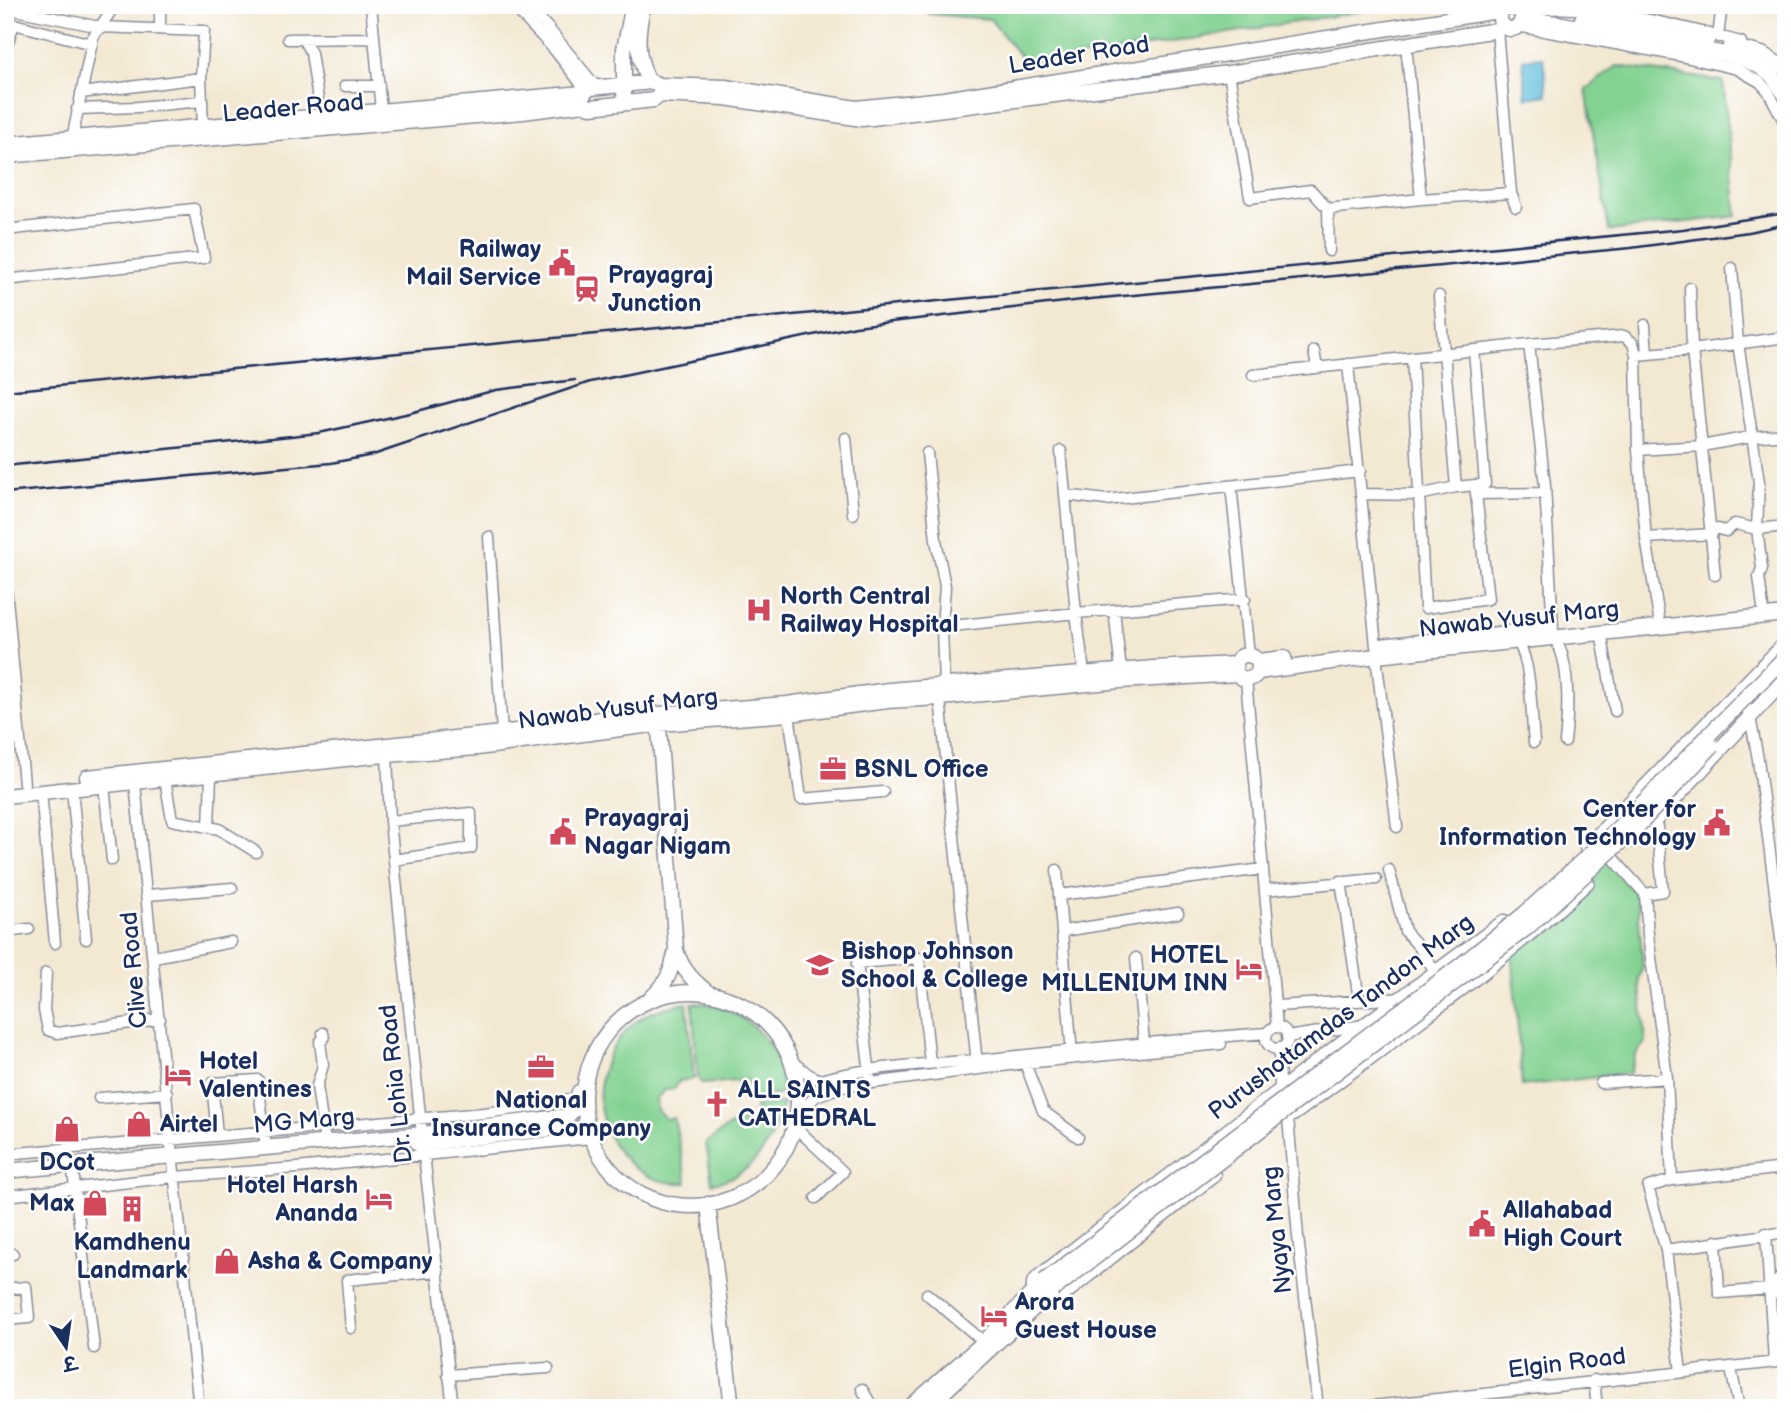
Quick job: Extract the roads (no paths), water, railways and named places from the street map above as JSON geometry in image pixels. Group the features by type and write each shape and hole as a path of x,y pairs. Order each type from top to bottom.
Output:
{"main road":[{"path":"628,103 623,85 624,50 633,5"},
{"path":"644,5 637,42 641,67 656,87 654,100 592,107 588,94 623,85 656,87"},
{"path":"1513,16 1668,32 1762,54 1786,69"},
{"name":"Leader Road","path":"887,111 1229,73 1406,44 1513,16"},
{"name":"Leader Road","path":"656,87 862,119 944,99 1513,16"},
{"path":"1558,19 1743,59 1772,76 1786,96"},
{"name":"Leader Road","path":"5,144 588,94"},
{"name":"Leader Road","path":"5,156 523,112 588,94"},
{"name":"Nawab Yusuf Marg","path":"1376,651 1518,642 1659,618 1786,604"},
{"name":"Nawab Yusuf Marg","path":"5,786 659,719 889,690 942,692 1120,681 1376,651 1786,614"},
{"name":"Purushottamdas Tandon Marg","path":"1786,643 1595,840 1516,913 1365,1025 1039,1276 1034,1283 1044,1290 1051,1301 1060,1297 1288,1117 1526,938 1655,820 1786,678"},
{"path":"1044,1290 1523,915 1618,828 1786,656"},
{"path":"1044,1290 1527,928 1641,823 1786,665"},
{"name":"Nawab Yusuf Marg","path":"5,796 387,755 489,747 659,719 789,714 1084,673 1247,667"},
{"path":"659,719 676,949 680,964 710,994"},
{"path":"648,1002 666,983 673,967 676,949"},
{"path":"681,993 710,994 728,999 760,1017 784,1042 793,1062 799,1097 796,1120 780,1158 762,1177 741,1193 708,1204 672,1203 638,1191 610,1168 591,1138 585,1112 584,1081 594,1052 628,1012 648,1002 681,993"},
{"name":"MG Marg","path":"5,1171 173,1164 266,1148 325,1143 423,1144 568,1116 575,1108 584,1081"},
{"name":"MG Marg","path":"5,1179 73,1171 423,1144 569,1128 579,1129 591,1138"},
{"path":"708,1204 732,1408"},
{"name":"Purushottamdas Tandon Marg","path":"909,1408 1044,1290"},
{"name":"Purushottamdas Tandon Marg","path":"926,1408 1044,1290"}],"street":[{"path":"72,139 93,37 111,12 109,5"},
{"path":"160,5 160,28"},
{"path":"370,5 381,111"},
{"path":"512,5 553,48 588,94"},
{"path":"526,5 588,94"},
{"path":"1718,37 1722,5"},
{"path":"5,8 100,27 204,31 201,78 203,126"},
{"path":"1513,16 1549,8 1591,10 1757,47 1786,62"},
{"path":"1513,16 1737,69 1760,82 1768,91 1786,125"},
{"path":"1513,16 1511,193 1516,207"},
{"path":"5,50 14,24 92,44"},
{"path":"288,39 374,38"},
{"path":"303,39 311,53 318,99"},
{"path":"1406,44 1421,199"},
{"path":"1229,73 1250,198 1311,190 1328,209 1329,251"},
{"path":"81,93 201,78"},
{"path":"136,85 138,107"},
{"path":"345,86 379,86"},
{"path":"77,109 202,101"},
{"path":"1328,209 1511,193"},
{"path":"5,230 194,209 204,258 5,280"},
{"path":"1732,268 1738,343 1759,482 1757,529 1763,607"},
{"path":"1690,288 1692,350 1715,575"},
{"path":"1439,296 1456,487"},
{"path":"1645,325 1638,450 1646,538 1659,618"},
{"path":"1253,375 1624,336 1633,342 1642,354"},
{"path":"1642,354 1786,337"},
{"path":"1529,344 1545,493 1554,634 1562,648 1566,690 1566,742"},
{"path":"1474,350 1485,484 1475,489"},
{"path":"1314,351 1318,368"},
{"path":"1412,357 1425,608 1489,599 1475,489"},
{"path":"1348,364 1376,651 1397,827"},
{"path":"1638,450 1702,446 1786,434"},
{"path":"846,438 853,514"},
{"path":"1061,451 1084,673"},
{"path":"928,453 936,540 945,586 942,692 977,1065"},
{"path":"1065,495 1106,500 1360,471"},
{"path":"793,1062 820,1080 977,1065 1270,1034 1285,1031 1285,1044 1272,1048 1270,1034 1277,1006 1247,667 1245,599 1231,486"},
{"path":"1362,494 1419,495 1456,487 1545,493"},
{"path":"1712,534 1714,528 1726,531 1735,524 1757,529 1786,526"},
{"path":"1646,538 1712,534"},
{"path":"489,537 502,733"},
{"path":"6,587 24,784"},
{"path":"942,627 1245,599"},
{"path":"1114,610 1121,671"},
{"path":"1601,632 1615,711"},
{"path":"1518,642 1524,652 1529,677 1534,742"},
{"path":"1739,689 1750,718 1758,759 1786,978"},
{"path":"789,714 801,799 883,792"},
{"name":"Dr. Lohia Road","path":"387,755 390,821 420,1118 453,1408"},
{"path":"209,827 211,775"},
{"path":"165,779 172,820 219,829 256,852"},
{"name":"Clive Road","path":"135,783 199,1408"},
{"path":"103,785 112,860"},
{"path":"72,788 86,939"},
{"path":"41,792 55,943"},
{"path":"1642,792 1655,820 1663,891 1646,894"},
{"path":"390,821 471,813 471,848 394,860"},
{"path":"1595,840 1614,857 1646,894 1649,949 1667,1078 1672,1180"},
{"path":"1059,895 1263,869"},
{"path":"1057,870 1072,1054"},
{"path":"1389,870 1405,932 1420,948 1436,973"},
{"path":"1265,890 1376,879"},
{"path":"1340,881 1359,1000"},
{"path":"148,895 232,888"},
{"path":"1063,931 1178,913"},
{"path":"5,932 29,929"},
{"path":"154,957 231,942"},
{"path":"870,1076 857,963 919,958 930,1063"},
{"path":"1136,958 1144,1042"},
{"path":"46,973 44,1010 48,1030 57,1033 160,1019"},
{"path":"1277,1006 1403,998"},
{"path":"1287,1037 1365,1025"},
{"path":"323,1033 324,1038 320,1042 323,1065 317,1086 325,1143"},
{"path":"816,1198 843,1172 796,1120 823,1092 870,1076 930,1063 1025,1063 1144,1042 1270,1034"},
{"name":"Nyaya Marg","path":"1279,1048 1280,1091 1288,1117 1298,1237 1318,1408"},
{"path":"1025,1063 1043,1111 1078,1137"},
{"path":"1601,1083 1667,1078"},
{"path":"217,1135 212,1083 258,1080 266,1148"},
{"path":"99,1098 167,1093"},
{"path":"5,1154 519,1109 578,1097"},
{"path":"5,1196 75,1189 173,1164"},
{"path":"1681,1372 1666,1250 1648,1186 1672,1180 1786,1167"},
{"path":"73,1171 94,1348"},
{"path":"1666,1250 1786,1231"},
{"path":"1766,1233 1780,1362"},
{"path":"1716,1241 1719,1293 1770,1289"},
{"path":"1786,1269 1775,1285 1774,1300 1776,1322 1786,1336"},
{"path":"351,1328 347,1280 438,1271"},
{"path":"5,1289 26,1287 29,1318 5,1320"},
{"path":"927,1294 984,1342"},
{"name":"Elgin Road","path":"1354,1408 1475,1402 1594,1380 1731,1369 1780,1362"},
{"path":"448,1375 548,1368"},
{"path":"1731,1369 1739,1408"},
{"path":"1594,1380 1597,1408"},
{"path":"862,1389 873,1408"}],"water":[{"path":"1543,57 1547,95 1526,98 1523,59"}],"railway":[{"path":"5,391 1683,229 1786,213"},
{"path":"5,493 331,463 373,455 590,382 856,326 1091,299 1631,248 1749,232 1786,224"},
{"path":"5,466 319,433 496,390 575,380"}],"place":[{"name":"Railway Mail Service","path":"562,263"},
{"name":"Prayagraj Junction","path":"587,289"},
{"name":"North Central Railway Hospital","path":"759,610"},
{"name":"BSNL Office","path":"833,769"},
{"name":"Center for Information Technology","path":"1717,823"},
{"name":"Prayagraj Nagar Nigam","path":"563,832"},
{"name":"Bishop Johnson School & College","path":"820,965"},
{"name":"HOTEL MILLENIUM INN","path":"1249,969"},
{"name":"National Insurance Company","path":"541,1067"},
{"name":"Hotel Valentines","path":"178,1075"},
{"name":"ALL SAINTS CATHEDRAL","path":"717,1104"},
{"name":"Airtel","path":"139,1124"},
{"name":"DCot","path":"67,1129"},
{"name":"Hotel Harsh Ananda","path":"379,1199"},
{"name":"Max","path":"95,1203"},
{"name":"Kamdhenu Landmark","path":"132,1209"},
{"name":"Allahabad High Court","path":"1482,1224"},
{"name":"Asha & Company","path":"227,1261"},
{"name":"Arora Guest House","path":"994,1316"}]}
